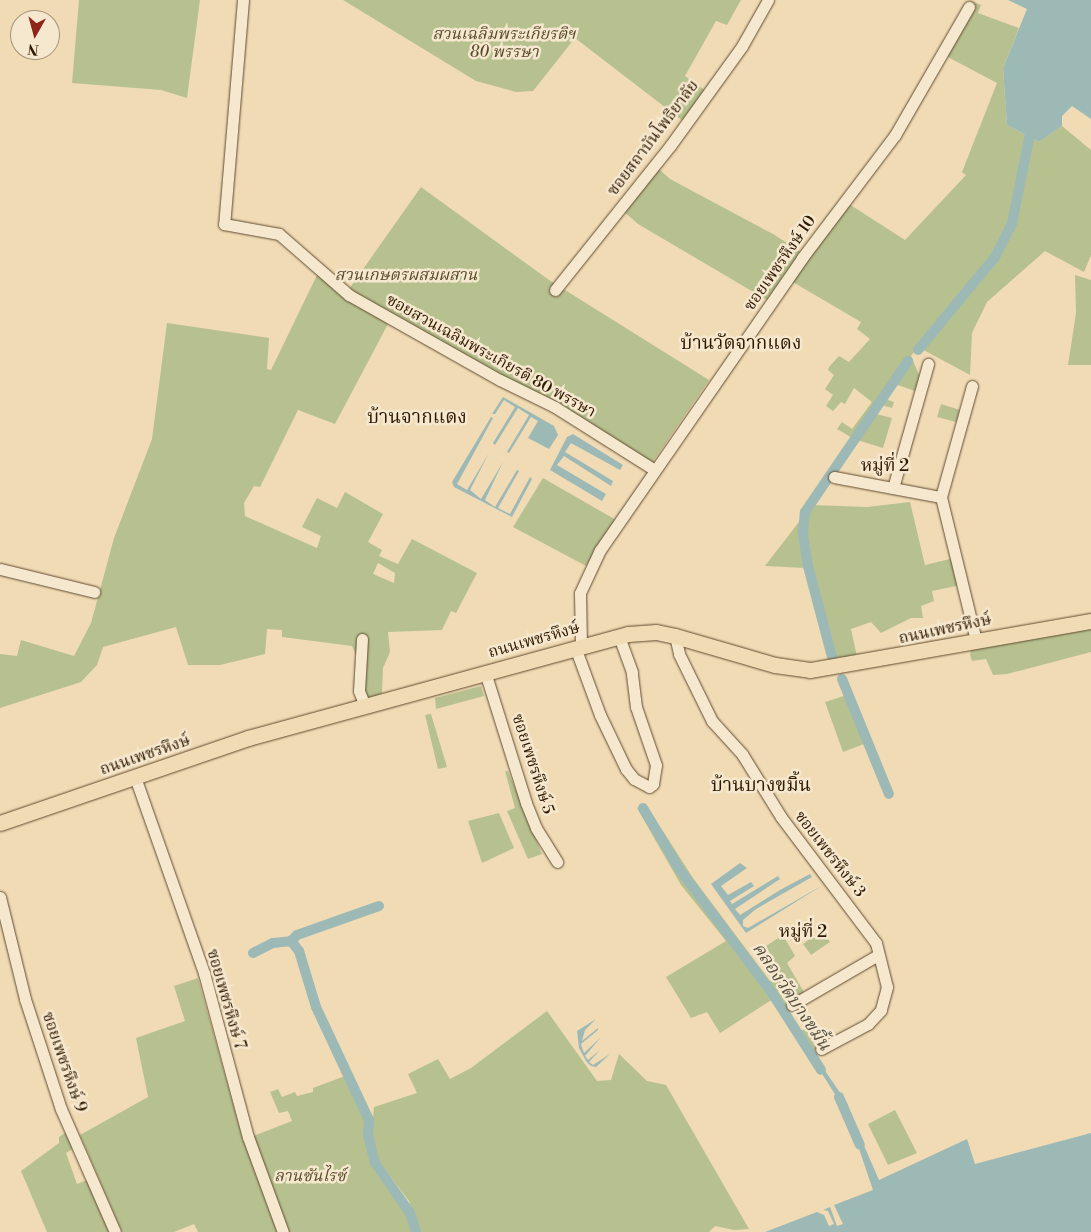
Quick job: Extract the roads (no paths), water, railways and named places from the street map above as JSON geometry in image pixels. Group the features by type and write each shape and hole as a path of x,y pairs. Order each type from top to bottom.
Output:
{"main road":[{"name":"ถนนเพชรหึงษ์","path":"0,823 248,738 618,636 656,632 775,665 810,670 1091,621"}],"street":[{"name":"ซอยสวนเฉลิมพระเกียรติ 80 พรรษา","path":"242,0 224,224 279,234 348,295 475,367 555,407 653,469"},
{"name":"ซอยสถาบันโพธิยาลัย","path":"555,290 670,146 742,46 768,0"},
{"name":"ซอยเพชรหึงษ์ 10","path":"618,636 632,672 636,707 656,766 653,784 649,787 634,779 626,769 600,715 578,646 578,605 587,574 653,469 802,258 895,135 969,7"},
{"path":"893,488 928,364"},
{"path":"972,386 941,497 976,641"},
{"path":"834,477 941,497"},
{"path":"0,569 94,592"},
{"name":"ซอยเพชรหึงษ์ 3","path":"675,636 679,654 712,721 742,754 781,818 863,923 876,943 887,987 881,1010 868,1024 821,1049"},
{"path":"362,639 359,691 365,706"},
{"name":"ซอยเพชรหึงษ์ 5","path":"485,672 526,803 536,828 557,862"},
{"name":"ซอยเพชรหึงษ์ 7","path":"135,777 204,973 248,1137 283,1232"},
{"name":"ซอยเพชรหึงษ์ 9","path":"0,897 25,999 61,1109 115,1232"},
{"path":"792,1005 878,955"}],"water":[{"path":"1008,0 1091,0 1091,119 1072,106 1062,116 1062,126 1039,142 1007,125 1003,68 1027,9"},
{"path":"503,397 554,426 558,435 549,449 528,438 538,421 531,417 509,453 507,452 529,415 518,408 495,445 493,443 515,407 504,400 495,414 492,414"},
{"path":"491,417 493,418 457,484 467,490 489,453 470,490 481,499 503,462 485,500 495,507 517,470 519,471 498,508 510,514 530,477 532,479 512,517 454,487 452,482"},
{"path":"573,434 623,465 620,470 571,443 565,452 613,481 611,486 564,456 557,465 606,494 602,501 550,470 567,437"},
{"path":"740,863 747,868 721,886 728,895 751,882 754,886 730,901 732,904 778,876 780,879 735,909 740,915 810,874 812,877 756,909 743,920 743,926 748,928 823,885 746,933 711,884"},
{"path":"596,1019 585,1030 582,1041 598,1028 598,1030 581,1044 584,1053 601,1037 585,1056 588,1060 600,1050 589,1062 593,1065 610,1054 596,1067 591,1066 586,1061 579,1048 577,1031"},
{"path":"817,1059 848,1106 843,1107 814,1061"},
{"path":"858,1132 879,1180 967,1139 975,1164 1091,1133 1091,1232 765,1232 817,1212 824,1215 829,1226 834,1224 828,1211 823,1210 830,1207 837,1226 843,1224 834,1205 873,1190 854,1134"}],"waterway":[{"path":"918,350 995,257 1012,223 1032,124"},
{"path":"832,657 808,566 803,533 805,512 908,361"},
{"path":"842,679 889,794"},
{"name":"คลองวัดบางขมิ้น","path":"643,808 680,870 772,993 821,1070"},
{"path":"291,941 297,935 379,906"},
{"path":"253,953 273,943 291,941 299,951 316,1007 369,1120 368,1135 375,1163 410,1213 416,1232"},
{"name":"คลองวัดบางขมิ้น","path":"839,1097 860,1145"}],"district":[{"name":"บ้านวัดจากแดง","path":"741,344"},
{"name":"บ้านจากแดง","path":"417,418"},
{"name":"หมู่ที่ 2","path":"885,466"},
{"name":"บ้านบางขมิ้น","path":"761,786"},
{"name":"หมู่ที่ 2","path":"803,932"}],"park label":[{"name":"สวนเฉลิมพระเกียรติฯ 80 พรรษา","path":"504,43"},
{"name":"สวนเกษตรผสมผสาน","path":"406,275"},
{"name":"ลานซันไรซ์","path":"310,1176"}]}
